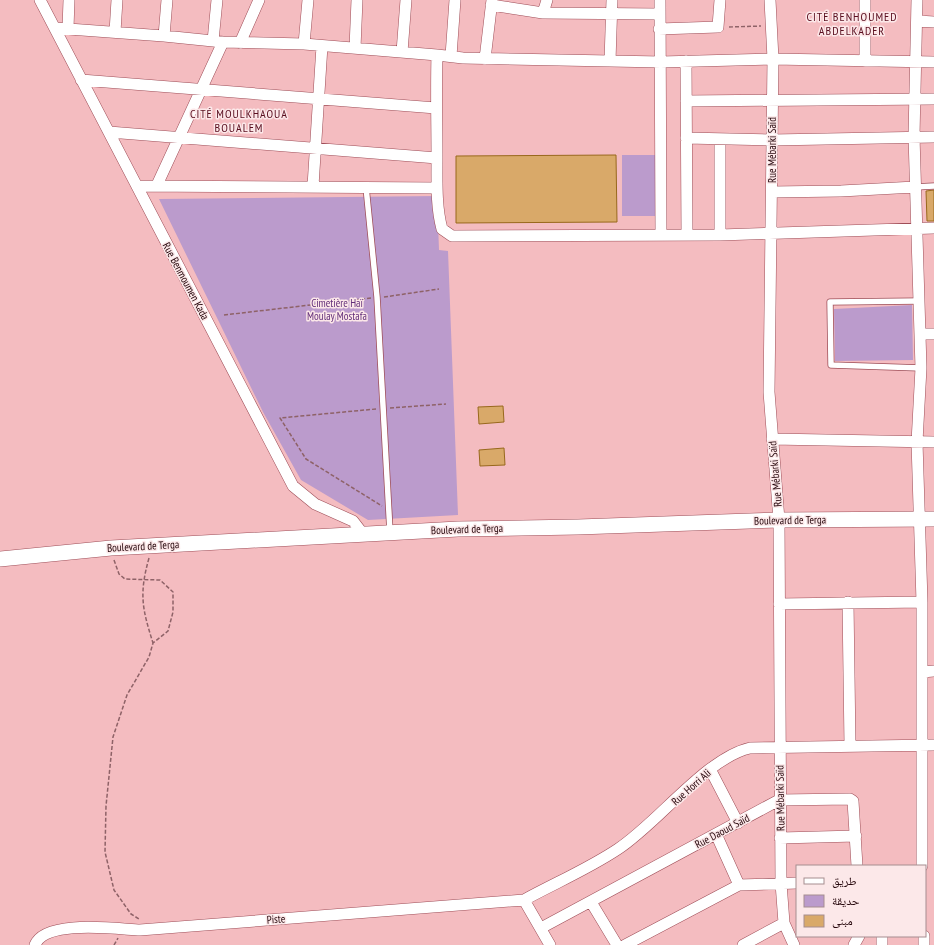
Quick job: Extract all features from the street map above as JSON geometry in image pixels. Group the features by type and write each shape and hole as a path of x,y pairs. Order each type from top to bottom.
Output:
{"main road":[{"name":"Boulevard de Terga","path":"0,559 111,548 458,529 578,527 779,520 927,519"}],"street":[{"name":"Rue Benmoumen Kada","path":"40,0 293,486 315,504 353,521 363,534"},
{"path":"68,28 69,0"},
{"path":"115,32 117,0"},
{"path":"164,36 167,0"},
{"path":"157,185 202,90 218,41 217,0"},
{"path":"240,43 259,0"},
{"path":"304,44 308,0"},
{"path":"355,48 356,0"},
{"path":"402,52 406,0"},
{"path":"451,56 455,0"},
{"path":"543,12 547,0"},
{"path":"610,61 612,0"},
{"path":"660,0 661,235"},
{"path":"660,29 718,27 720,0"},
{"name":"Rue Mébarki Saïd","path":"770,0 773,26 773,100 769,392 779,520 779,748 781,883 784,923 794,945"},
{"path":"865,0 865,61"},
{"path":"917,0 918,21 914,136 921,368 917,442 927,519 922,602 922,865"},
{"path":"485,59 492,2 543,12 659,14"},
{"path":"918,21 934,22"},
{"path":"55,28 240,43 304,44 485,59 661,62 773,59 934,62"},
{"path":"313,186 317,100 322,46"},
{"path":"437,55 437,188 442,229 452,236 720,235 934,228"},
{"path":"686,61 687,235"},
{"path":"81,80 317,100 436,108"},
{"path":"686,101 934,99"},
{"path":"109,132 178,139 437,158"},
{"path":"686,138 772,140 914,136 934,137"},
{"path":"720,139 720,235"},
{"path":"138,186 437,188"},
{"path":"772,192 841,191 915,187"},
{"path":"920,334 934,334"},
{"path":"772,439 934,442"},
{"path":"848,602 850,746"},
{"path":"779,604 922,602"},
{"path":"922,672 934,671"},
{"name":"Rue Horri Ali","path":"524,900 618,849 635,837 710,769 742,750 934,745"},
{"path":"710,769 738,823"},
{"name":"Rue Daoud Saïd","path":"541,928 780,800 852,799 854,803 857,865"},
{"path":"716,834 740,885"},
{"path":"780,838 856,836"},
{"path":"625,945 740,885 796,883"},
{"path":"524,900 550,945"},
{"name":"Piste","path":"35,945 39,938 46,933 56,930 83,928 154,929 524,900"},
{"path":"591,902 616,945"},
{"path":"743,945 784,923"}],"lane":[{"path":"915,187 934,186"},
{"path":"366,187 377,298 390,533"},
{"path":"919,301 830,302 831,365 921,368"}],"path":[{"path":"718,27 773,26"},
{"path":"224,314 377,298 439,289"},
{"path":"389,511 306,459 280,418 446,404"},
{"path":"153,546 143,579 142,595 144,614 154,643"},
{"path":"111,548 119,574 125,579 160,580 173,592 173,612 168,631 154,643 149,657 127,695 113,737 106,806 105,852 114,890 131,914 154,929"}],"green space":[{"path":"622,155 665,155 665,216 622,216"},
{"name":"Cimetière Haï Moulay Mostafa","path":"437,196 439,250 448,251 458,515 368,520 301,480 263,412 159,199"},
{"path":"912,305 913,360 835,361 834,309"}],"building":[{"path":"616,155 617,222 456,223 456,156"},
{"path":"934,190 934,221 927,221 926,191"},
{"path":"503,406 504,422 479,424 478,407"},
{"path":"504,448 505,465 480,466 479,450"}],"district":[{"name":"CITÉ BENHOUMED ABDELKADER","path":"852,24"},
{"name":"CITÉ MOULKHAOUA BOUALEM","path":"239,121"}]}
